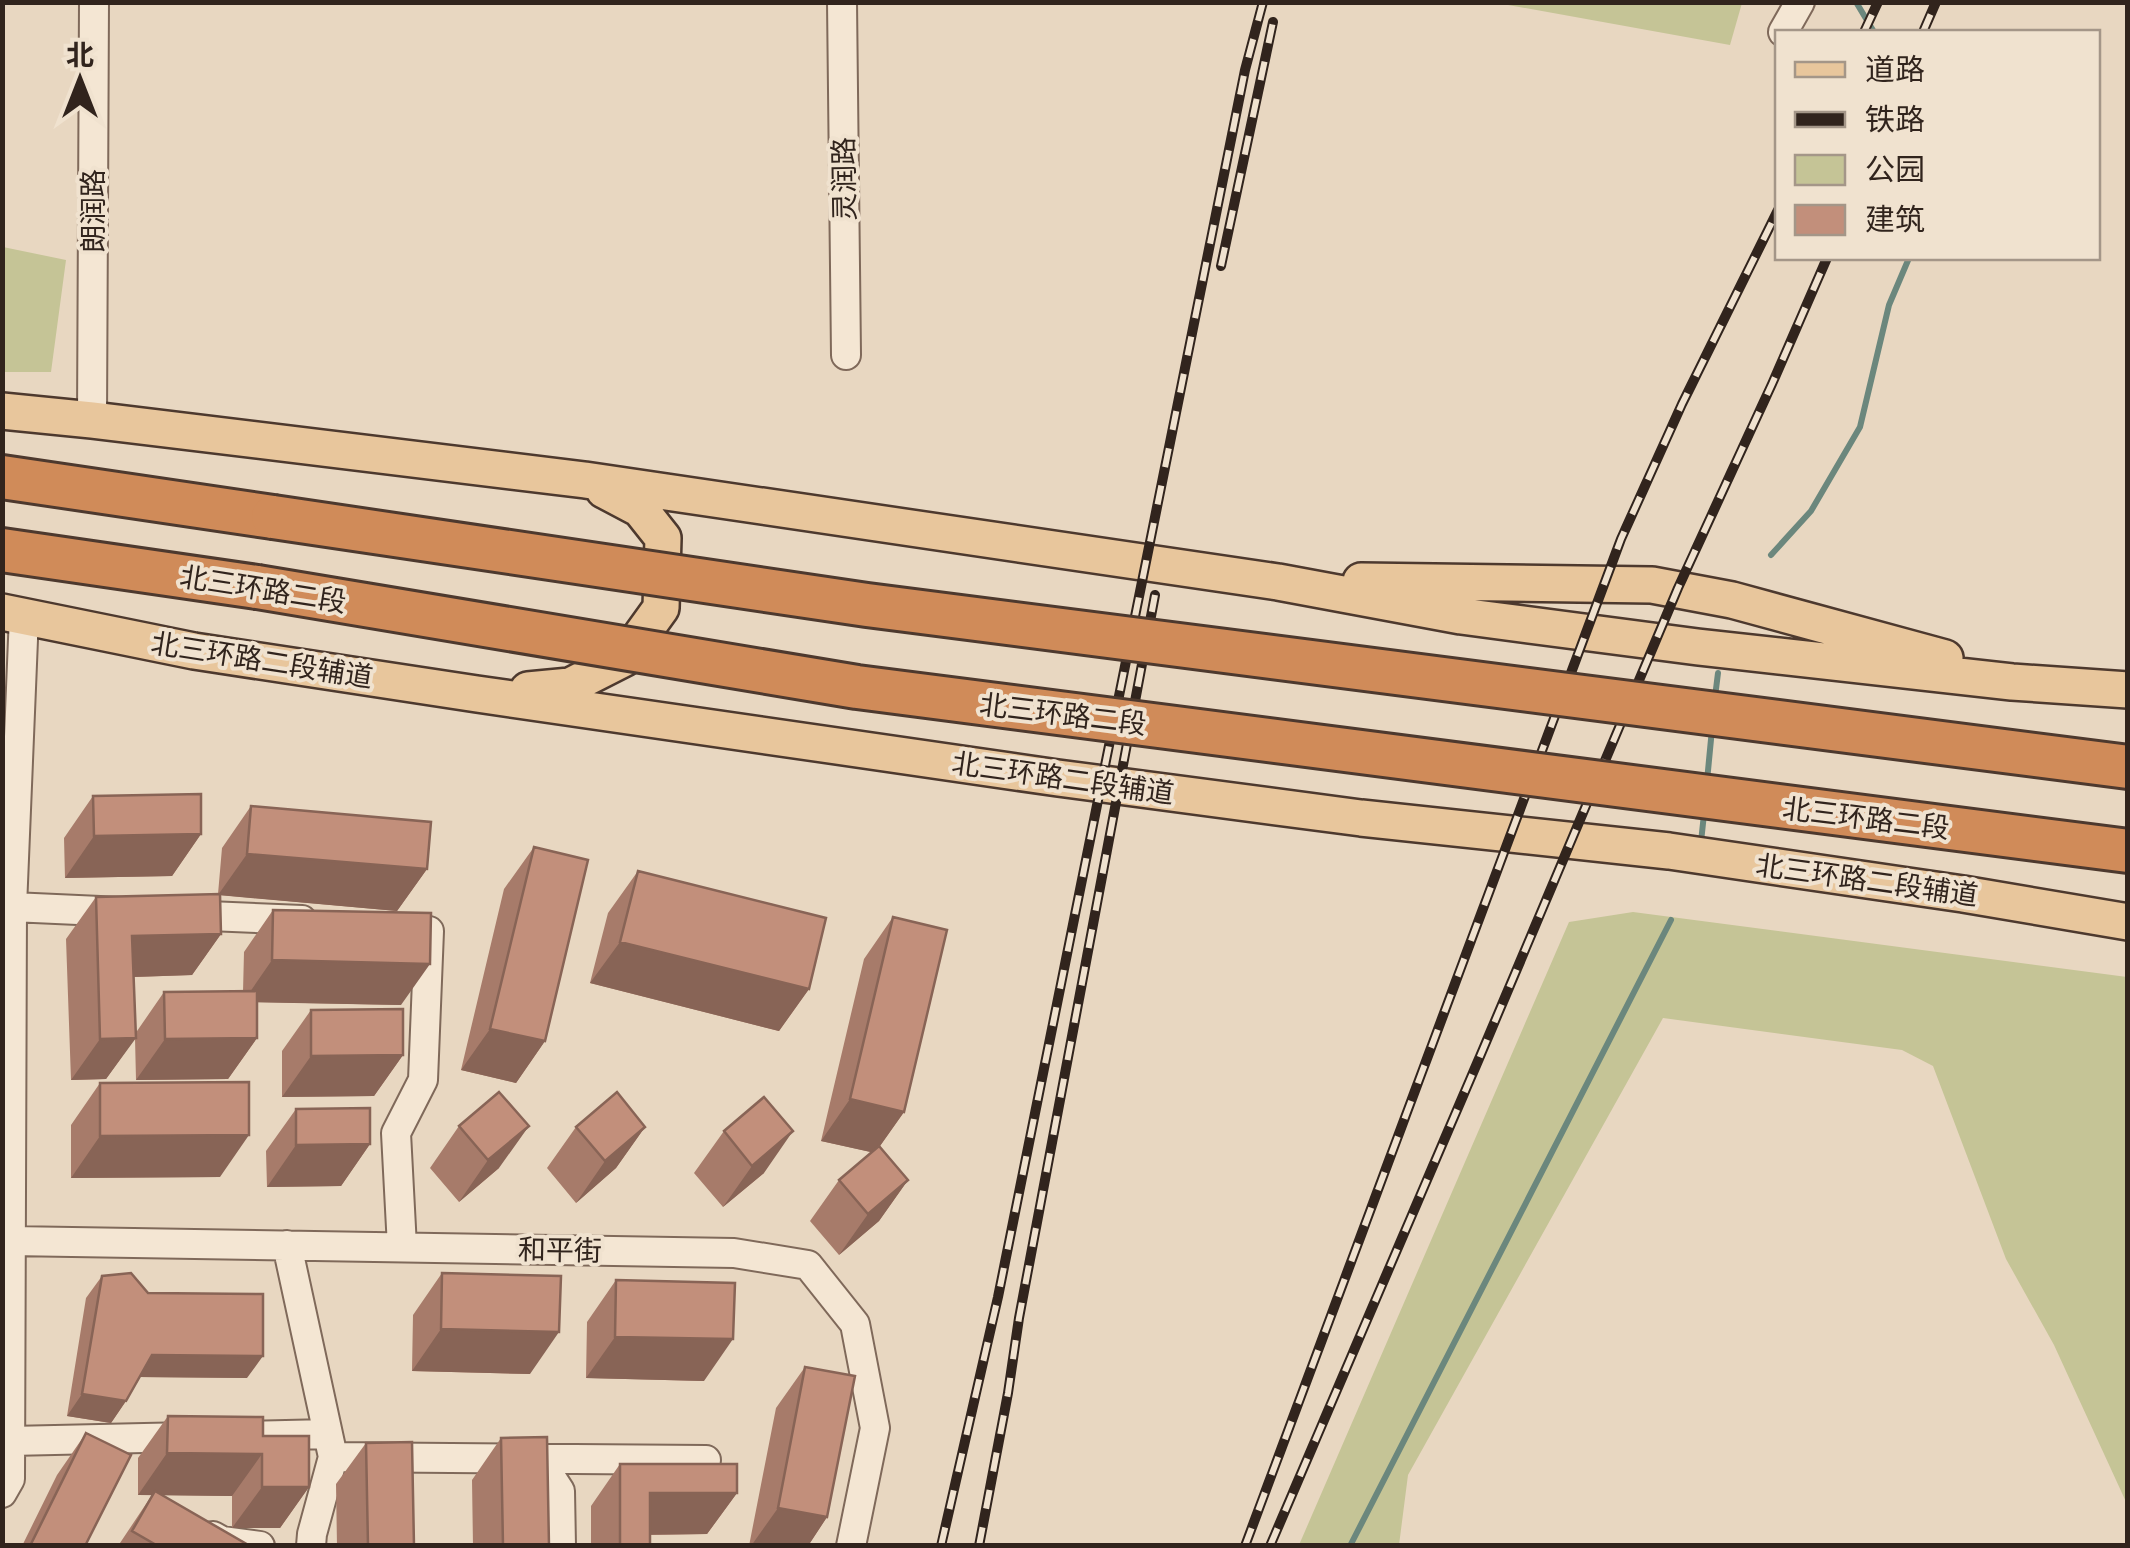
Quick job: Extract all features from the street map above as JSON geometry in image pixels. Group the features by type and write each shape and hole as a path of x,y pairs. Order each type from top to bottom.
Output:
{"highway":[{"path":"2,477 867,605 2128,767"},
{"name":"北三环路二段","path":"2,550 257,587 858,687 2128,851"}],"main road":[{"path":"2,411 585,480 1278,582 1461,616 1764,656 2128,690"},
{"path":"477,694 570,686 624,658 661,608 663,538 640,509 585,480"},
{"path":"1278,582 1652,585 1732,600 2042,684"},
{"name":"北三环路二段辅道","path":"14,613 194,651 477,694 1360,818 1682,853 2128,922"}],"street":[{"name":"朗润路","path":"92,420 94,2"},
{"name":"灵润路","path":"842,2 846,355"},
{"path":"1785,30 1800,2"},
{"path":"2,1493 10,1479 14,613"},
{"path":"12,907 330,921"},
{"path":"402,1248 396,1132 423,1080 430,926 410,925"},
{"name":"和平街","path":"10,1241 734,1253 808,1265 855,1324 875,1428 851,1546"},
{"path":"287,1246 331,1446 311,1546"},
{"path":"10,1441 331,1446 538,1457 706,1460"},
{"path":"538,1457 560,1491 561,1546"},
{"path":"191,1523 222,1541 260,1546"}],"green space":[{"path":"1497,3 1742,3 1730,45"},
{"path":"3,247 66,260 51,372 3,372"},
{"path":"1633,912 2127,977 2127,1504 2054,1345 2006,1259 1933,1066 1902,1050 1663,1018 1408,1475 1399,1545 1299,1545 1569,922"}],"building":[{"path":"201,794 201,834 94,836 93,796"},
{"path":"251,806 431,822 427,869 247,854"},
{"path":"534,847 588,860 545,1041 490,1029"},
{"path":"638,871 826,918 809,989 620,942"},
{"path":"220,894 221,934 132,936 136,1038 100,1039 96,897"},
{"path":"273,910 431,913 430,964 272,960"},
{"path":"893,917 947,930 904,1112 850,1099"},
{"path":"257,991 257,1038 165,1039 164,992"},
{"path":"403,1009 403,1055 311,1056 311,1010"},
{"path":"249,1082 249,1135 100,1136 100,1083"},
{"path":"499,1092 529,1126 488,1160 459,1126"},
{"path":"617,1092 645,1127 605,1161 576,1127"},
{"path":"764,1097 793,1131 752,1166 724,1131"},
{"path":"370,1108 370,1144 296,1145 296,1109"},
{"path":"879,1146 908,1180 868,1214 839,1180"},
{"path":"131,1273 148,1293 263,1294 263,1356 152,1355 126,1401 82,1394 102,1276"},
{"path":"442,1273 561,1276 559,1332 441,1329"},
{"path":"616,1280 735,1283 733,1339 615,1337"},
{"path":"805,1367 855,1376 827,1517 778,1508"},
{"path":"168,1416 263,1417 263,1436 309,1436 309,1487 262,1487 262,1454 167,1453"},
{"path":"86,1433 131,1455 85,1546 30,1546"},
{"path":"547,1437 549,1546 503,1546 501,1438"},
{"path":"412,1442 414,1546 368,1546 366,1443"},
{"path":"620,1464 737,1464 737,1493 650,1493 650,1546 620,1546"},
{"path":"155,1491 250,1546 158,1546 132,1531"}],"waterway":[{"path":"1856,2 1873,30"},
{"path":"1771,555 1811,511 1860,427 1889,305 1908,260"},
{"path":"1715,697 1718,673"},
{"path":"1707,781 1712,729"},
{"path":"1701,842 1704,814"},
{"path":"1350,1546 1671,920"}],"railway":[{"path":"941,1546 998,1297 1245,70 1263,2"},
{"path":"1865,30 1878,2"},
{"path":"1924,30 1936,2"},
{"path":"1221,266 1273,22"},
{"path":"1245,1546 1621,539 1682,404 1775,216"},
{"path":"1270,1546 1678,588 1826,260"},
{"path":"979,1546 1155,595"}]}
